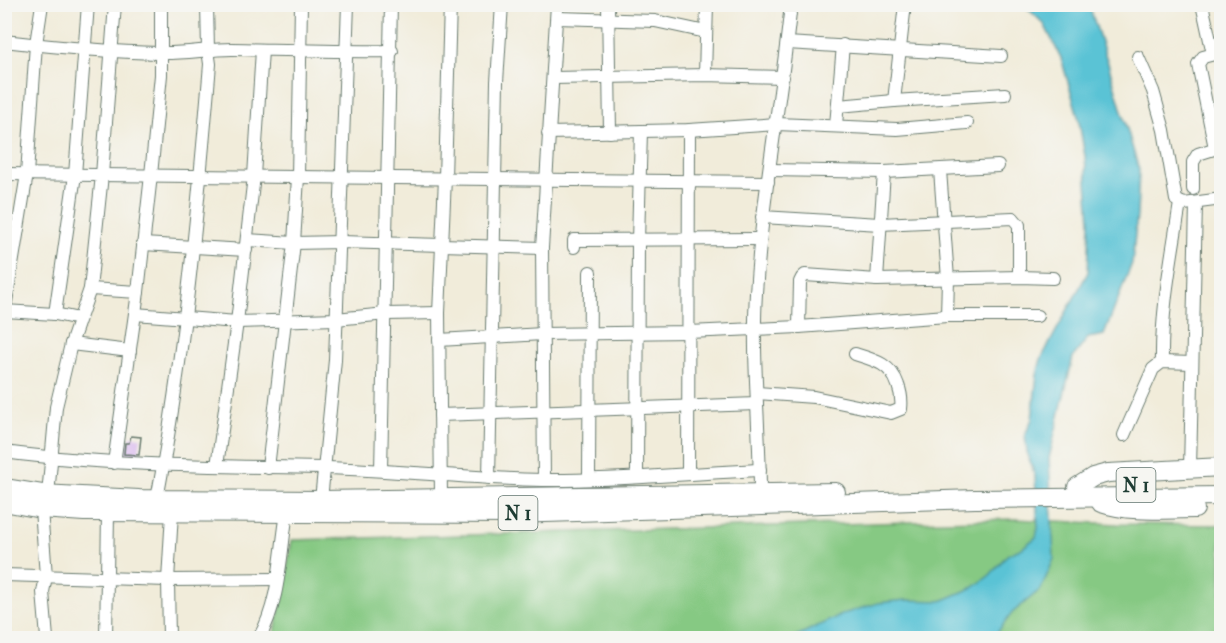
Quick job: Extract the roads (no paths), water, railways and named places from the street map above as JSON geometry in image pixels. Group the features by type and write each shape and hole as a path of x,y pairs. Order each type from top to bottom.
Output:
{"highway":[{"path":"1221,467 1108,473 1093,477 1079,492 1116,508 1131,510 1221,508"},
{"name":"N 1","path":"1079,492 1221,484"},
{"name":"N 1","path":"4,488 45,502 108,513 514,514 1052,492 1221,496"},
{"name":"N 1","path":"4,502 760,493 1031,493"}],"street":[{"path":"42,4 36,45 27,174 5,312 79,319"},
{"path":"55,315 75,174 88,4"},
{"path":"46,639 43,592 46,576 45,502 56,407 71,344 90,289 102,175 115,4"},
{"path":"114,463 144,244 161,75 161,4"},
{"path":"158,500 184,318 201,176 210,64 207,4"},
{"path":"268,468 294,243 298,177 301,4"},
{"path":"321,500 335,360 348,4"},
{"path":"381,470 392,4"},
{"path":"441,497 439,313 446,178 450,4"},
{"path":"489,478 497,82 502,4"},
{"path":"544,480 542,248 557,4"},
{"path":"608,4 610,132"},
{"path":"705,75 706,4"},
{"path":"760,493 756,328 759,239 777,124 791,4"},
{"path":"894,101 905,4"},
{"path":"1193,189 1193,162 1198,154 1218,147 1198,64 1203,57 1217,53 1202,4"},
{"path":"557,18 667,22 706,32"},
{"path":"4,41 84,49 160,53 190,53 208,50 392,51"},
{"path":"787,43 1001,56"},
{"path":"836,125 843,45"},
{"path":"217,466 255,177 262,50"},
{"path":"1138,57 1164,130 1176,200 1180,203 1196,204 1221,199"},
{"path":"553,78 705,75 783,77"},
{"path":"838,106 1005,94"},
{"path":"548,133 688,130 777,124 897,129 967,123"},
{"path":"688,130 688,473"},
{"path":"638,476 638,241 641,131"},
{"path":"4,174 689,181 940,170 998,165"},
{"path":"940,170 948,279 947,316"},
{"path":"876,280 884,172"},
{"path":"1162,362 1161,338 1165,301 1180,203"},
{"path":"1190,469 1196,204"},
{"path":"762,217 880,224 943,223 1013,218 1019,225 1019,277"},
{"path":"4,237 18,238"},
{"path":"574,247 574,240 759,239"},
{"path":"144,244 193,246 341,242 542,248"},
{"path":"590,272 588,334 590,478"},
{"path":"799,327 800,282 806,275 876,280 1053,278"},
{"path":"90,289 138,292"},
{"path":"135,314 237,322 439,313"},
{"path":"439,340 542,334 689,332 799,327 947,316 1037,316"},
{"path":"71,344 129,351"},
{"path":"440,415 689,406 757,399 814,397 891,413 901,409 900,390 895,375 889,367 855,354"},
{"path":"1124,435 1153,369 1162,362 1192,363"},
{"path":"4,452 51,458 164,466 381,470 440,476 544,480 760,470"},
{"path":"106,639 108,513"},
{"path":"169,639 168,580 172,513"},
{"path":"259,639 268,623 287,513"},
{"path":"4,575 168,580 277,579"}],"water":[{"path":"1024,5 1089,5 1139,170 1132,263 1104,335 1088,338 1073,357 1049,458 1054,559 1041,589 1012,613 993,638 792,638 843,614 878,603 906,600 941,601 974,587 990,575 1007,555 1022,548 1036,537 1038,528 1035,476 1027,452 1025,435 1032,419 1041,359 1088,272 1090,221 1085,156 1078,116 1061,58 1044,24"}]}
